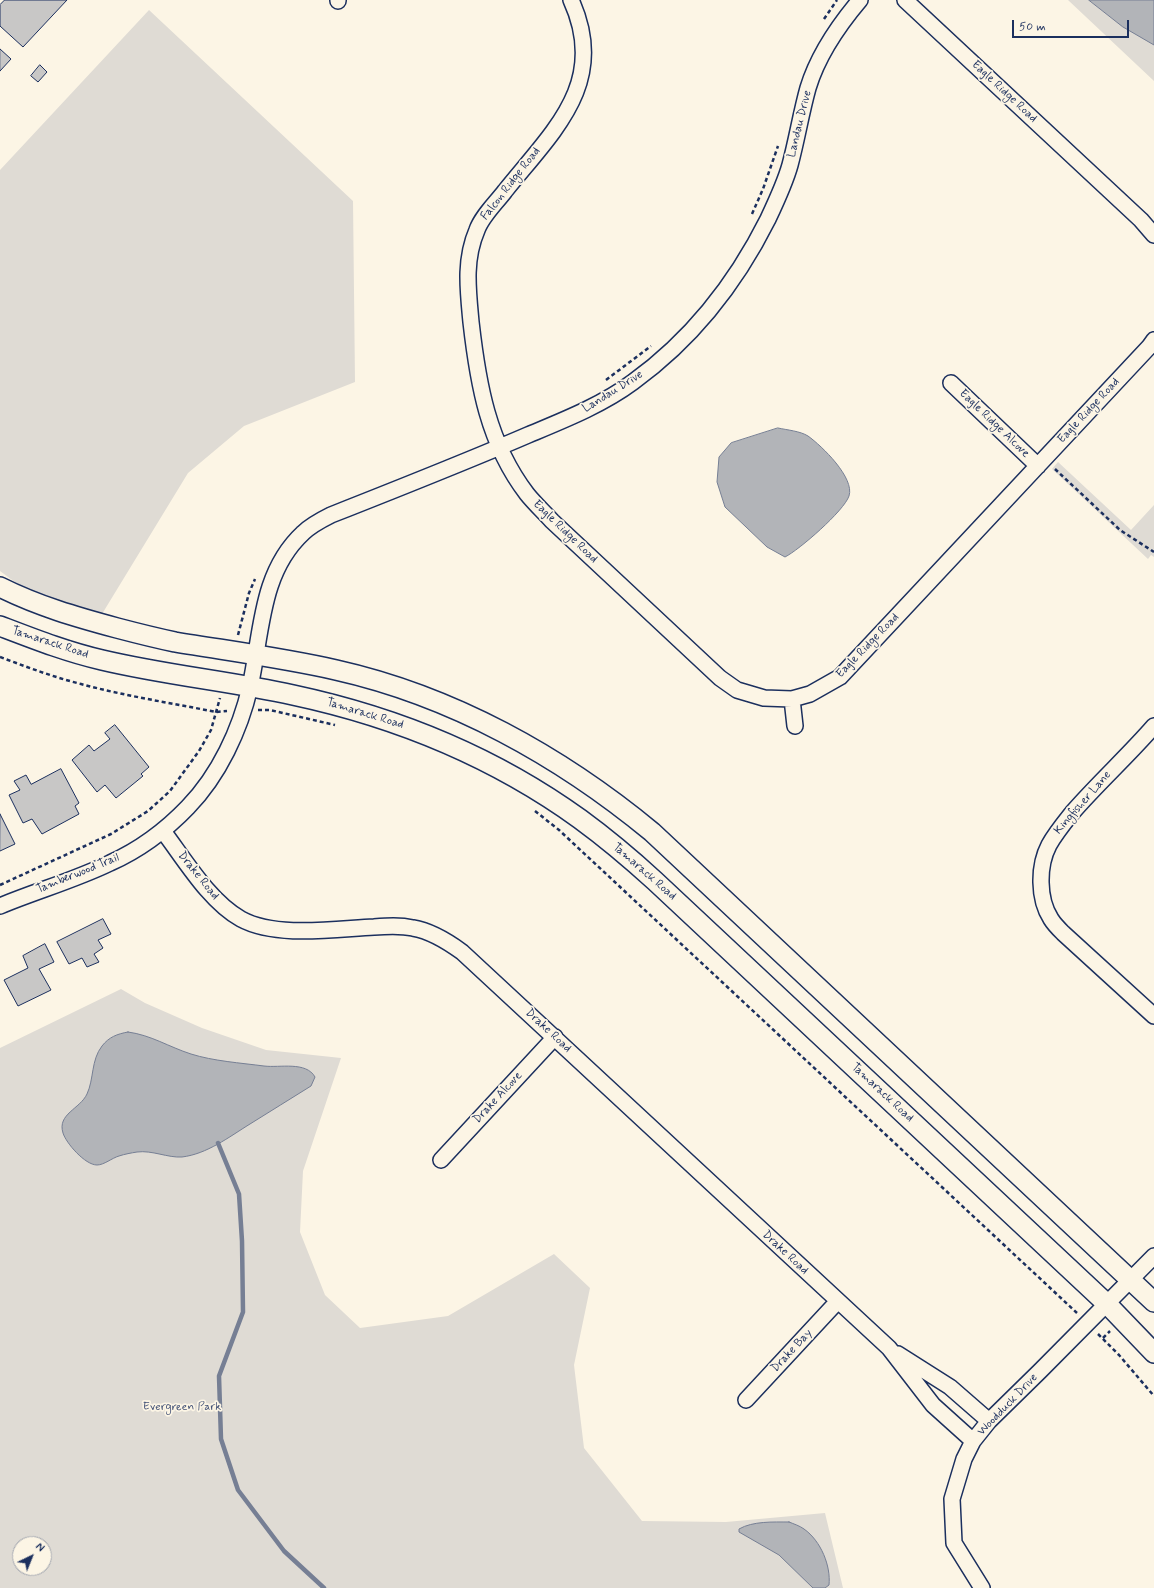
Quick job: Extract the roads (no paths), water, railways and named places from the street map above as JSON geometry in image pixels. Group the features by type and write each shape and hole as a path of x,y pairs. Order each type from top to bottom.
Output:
{"street":[{"name":"Falcon Ridge Road","path":"500,448 487,414 477,369 467,282 469,252 477,228 563,118 574,99 580,80 584,54 577,14 571,0"},
{"name":"Landau Drive","path":"256,654 266,599 272,577 282,557 304,532 331,515 500,448 586,410 632,383 667,355 698,323 722,294 747,256 771,212 790,166 809,87 825,48 849,12 860,0"},
{"name":"Eagle Ridge Road","path":"905,0 1142,220 1154,235"},
{"name":"Eagle Ridge Road","path":"500,448 527,494 552,521 720,678 737,690 764,698 792,699 810,694 840,677 1154,340"},
{"name":"Eagle Ridge Alcove","path":"951,383 1041,462"},
{"path":"0,587 70,616 155,638 256,654 337,670 377,680 417,694 482,722 529,746 566,768 629,813 666,845 1132,1279 1154,1302"},
{"name":"Tamarack Road","path":"0,626 54,647 101,660 161,673 250,686 370,714 441,740 513,776 580,819 609,841 655,880 1107,1304 1154,1352"},
{"name":"Tamberwood Trail","path":"0,906 110,863 141,846 163,831 189,806 208,783 226,752 244,710 256,654"},
{"path":"792,699 795,726"},
{"name":"Kingfisher Lane","path":"1154,726 1107,775 1060,828 1048,846 1043,862 1041,882 1044,903 1051,919 1063,933 1154,1016"},
{"name":"Drake Road","path":"163,831 212,896 226,909 242,919 259,926 279,930 298,931 395,926 414,928 448,941 555,1037 889,1348 950,1387 989,1420"},
{"name":"Drake Alcove","path":"441,1160 555,1037"},
{"name":"Woodduck Drive","path":"982,1588 954,1543 952,1499 964,1459 973,1441 989,1420 1154,1256"},
{"name":"Drake Bay","path":"746,1400 838,1302"},
{"name":"Drake Road","path":"889,1348 933,1405 973,1441"}],"waterway":[{"path":"218,1143 239,1194 242,1241 243,1312 219,1376 221,1439 238,1490 284,1551 324,1588"}],"park label":[{"name":"Evergreen Park","path":"182,1407"}]}
